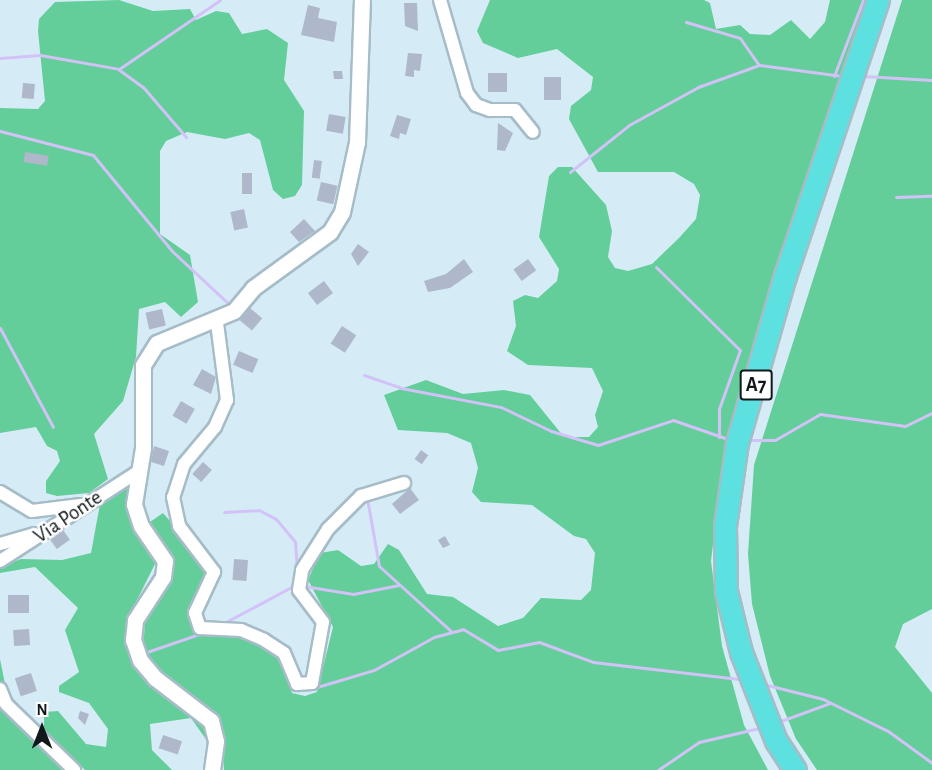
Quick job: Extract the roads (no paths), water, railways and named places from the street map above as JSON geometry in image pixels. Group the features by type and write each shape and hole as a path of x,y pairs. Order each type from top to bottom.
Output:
{"highway":[{"name":"A7","path":"795,770 776,741 741,652 726,591 725,526 737,443 785,276 878,0"}],"street":[{"path":"440,0 467,93 476,105 490,110 515,110 533,132"},
{"path":"213,770 216,741 212,721 155,678 140,660 134,640 135,620 163,577 165,561 141,526 135,504 136,473 143,448 148,352 173,335 217,323 253,288 330,232 342,212 357,142 366,4"},
{"path":"217,323 227,400 215,428 184,464 173,497 179,526 214,572 195,613 200,628 241,630 264,640 284,653 297,684 312,683 323,622 299,590 302,570 328,529 361,496 404,483"},
{"name":"Via Ponte","path":"0,561 82,505 136,473"},
{"path":"0,492 32,511 82,505"},
{"path":"0,544 39,533"},
{"path":"0,689 6,704 74,770"}],"waterway":[{"path":"0,58 40,55 119,69 220,0"},
{"path":"834,76 863,0"},
{"path":"686,22 740,38 759,65"},
{"path":"570,172 629,125 698,87 759,65 842,76"},
{"path":"118,69 143,87 186,137"},
{"path":"863,76 932,80"},
{"path":"0,131 93,155 172,251 230,305"},
{"path":"896,197 932,196"},
{"path":"656,267 740,350 719,409 719,437"},
{"path":"0,328 53,427"},
{"path":"364,375 401,388 501,407 551,431 598,445 673,420 728,439"},
{"path":"749,440 775,440 820,414 905,426 932,413"},
{"path":"367,498 379,566 451,631"},
{"path":"224,512 259,510 276,519 295,542 297,569"},
{"path":"222,624 297,584"},
{"path":"304,586 353,594 399,585"},
{"path":"317,687 374,670 434,637 463,629 498,650 539,642 593,662 739,679"},
{"path":"144,653 202,633"},
{"path":"763,684 823,699 888,731 932,763"},
{"path":"778,722 830,703"},
{"path":"658,770 699,742 759,728"}]}
